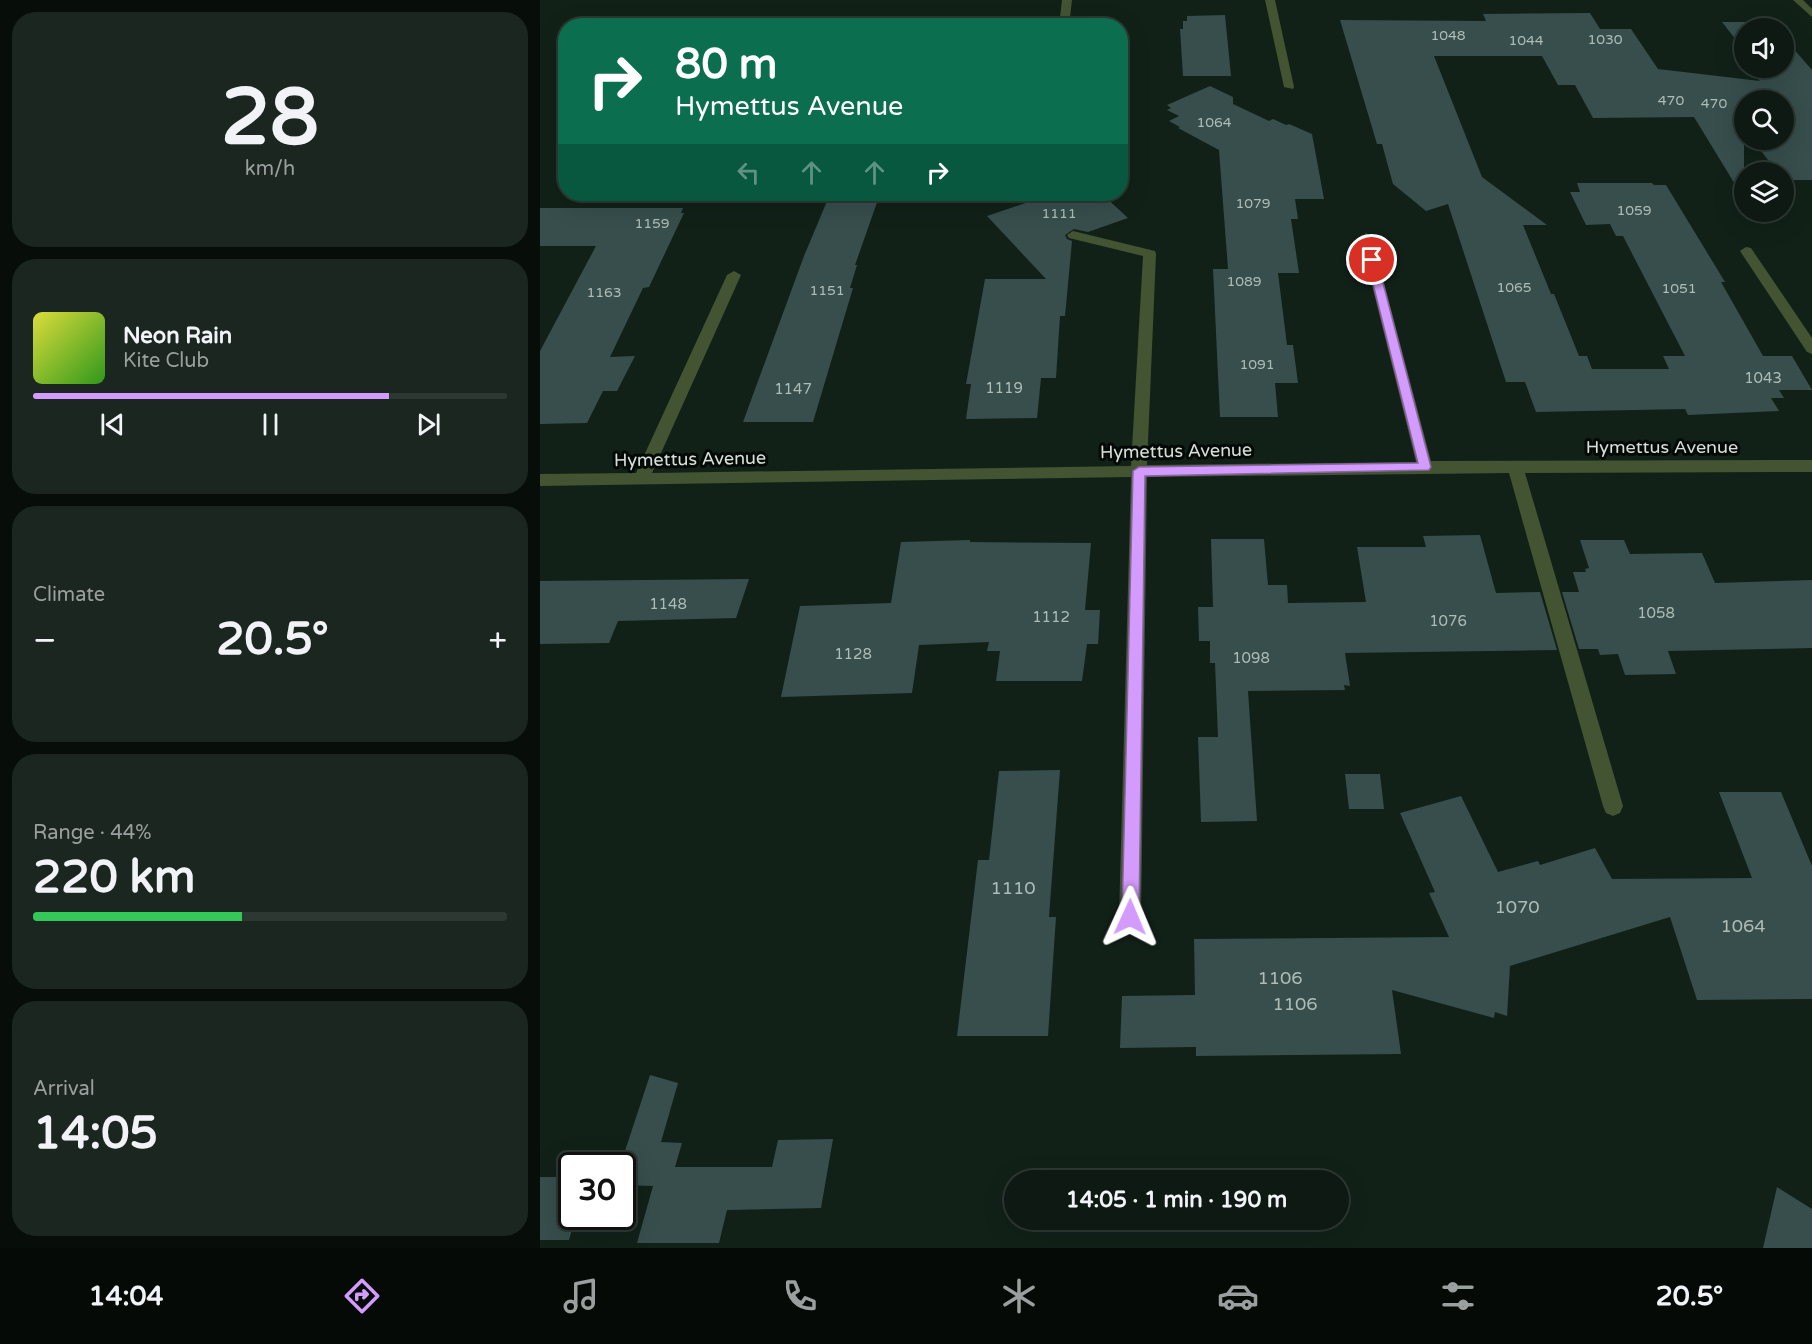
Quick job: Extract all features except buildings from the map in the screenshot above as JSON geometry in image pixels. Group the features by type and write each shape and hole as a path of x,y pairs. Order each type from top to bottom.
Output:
{"street":[{"path":"1065,18 1067,0"},
{"path":"1270,0 1289,87"},
{"path":"1798,0 1812,14"},
{"path":"1073,235 1150,254 1139,471 1130,917"},
{"path":"1366,237 1425,467"},
{"path":"1746,251 1812,349"},
{"path":"641,479 734,275"},
{"name":"Hymettus Avenue","path":"540,480 1425,467 1812,466"},
{"path":"1515,467 1613,806"}],"route":[{"path":"1130,917 1139,471 1425,467 1372,260"}]}
